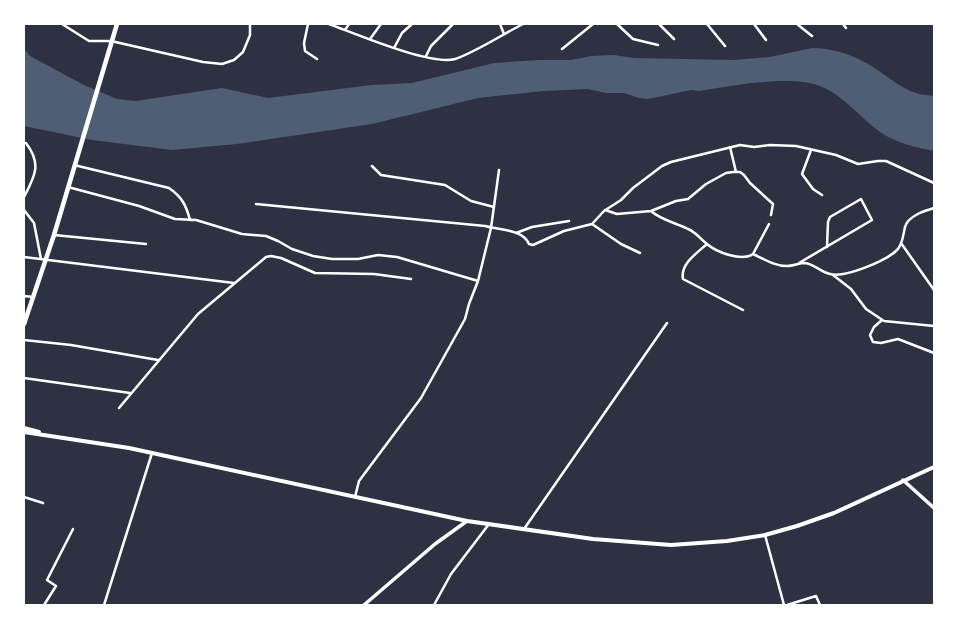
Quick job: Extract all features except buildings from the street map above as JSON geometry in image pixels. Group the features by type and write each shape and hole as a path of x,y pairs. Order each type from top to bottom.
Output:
{"highway":[{"path":"24,324 43,260 54,235 116,24"}],"main road":[{"path":"24,428 56,436"},
{"path":"24,432 105,444 152,453 467,521 593,539 671,545 727,541 765,535 816,521 934,467"}],"street":[{"path":"63,24 89,41 111,41 195,60 222,64 234,60 243,52 250,35 250,24"},
{"path":"308,24 304,43 305,51 317,59"},
{"path":"329,24 394,48 439,59 454,59 523,24"},
{"path":"345,30 349,24"},
{"path":"370,39 381,24"},
{"path":"394,48 402,33 412,24"},
{"path":"426,56 432,46 453,24"},
{"path":"500,24 504,34"},
{"path":"562,49 593,24"},
{"path":"617,24 633,39 658,45"},
{"path":"659,24 674,39"},
{"path":"707,24 725,46"},
{"path":"754,24 766,40"},
{"path":"797,24 812,36"},
{"path":"843,24 846,28"},
{"path":"24,197 35,174 36,161 26,143"},
{"path":"256,204 361,216 448,222 491,228 516,233 523,236 529,244 533,245 564,231 592,224 605,210 621,200 633,188 662,166 671,162 740,145 754,147 784,145 836,155 856,164 878,161 890,162 934,183"},
{"path":"730,147 736,172"},
{"path":"811,150 802,174 813,189 822,194"},
{"path":"74,164 169,188 181,196 186,204 190,220"},
{"path":"372,166 381,175 445,185 471,201 494,207"},
{"path":"355,497 359,482 421,398 462,325 478,281 491,228 499,170"},
{"path":"605,210 617,214 652,212 676,201 688,199 706,184 726,173 736,172 744,175 750,183 773,204 771,215"},
{"path":"68,187 139,206 175,219 190,220 242,234 266,236 292,249 313,256 332,259 358,259 378,255 397,257 478,281"},
{"path":"796,264 872,220 861,199 830,218 827,246"},
{"path":"753,254 778,265 787,266 796,264 810,264 823,272 833,275 845,275 871,265 898,250 905,226 911,218 934,208"},
{"path":"24,210 34,223 43,260"},
{"path":"652,212 660,218 689,229 707,244 726,254 745,257 753,254 769,224"},
{"path":"516,233 532,227 570,221"},
{"path":"592,224 621,244 640,253"},
{"path":"54,235 146,244"},
{"path":"901,243 934,290"},
{"path":"707,244 689,260 682,278 685,281 743,310"},
{"path":"119,408 130,393 198,314 264,258 269,256 315,273 374,274 411,279"},
{"path":"24,257 234,283"},
{"path":"833,275 852,289 866,309 882,320 934,326"},
{"path":"24,296 33,297"},
{"path":"882,320 874,327 870,335 873,342 881,343 898,339 934,353"},
{"path":"524,529 667,323"},
{"path":"24,340 65,344 158,360"},
{"path":"24,378 130,393"},
{"path":"104,605 152,453"},
{"path":"903,480 934,508"},
{"path":"24,498 43,503"},
{"path":"364,605 435,544 467,521"},
{"path":"434,605 451,574 489,524"},
{"path":"44,605 56,586 47,580 73,529"},
{"path":"765,535 785,605 816,596 820,605"}],"water":[{"path":"812,48 834,50 855,57 909,90 920,94 934,96 934,151 906,144 886,136 872,126 842,99 826,89 805,82 791,81 759,82 699,91 691,90 648,99 639,98 624,93 606,93 588,89 544,91 478,98 372,124 237,144 172,150 92,140 24,126 24,49 30,56 84,85 117,99 135,101 222,88 268,98 371,85 412,83 494,63 538,60 571,60 591,56 614,55 634,58 733,60 770,57"}]}
